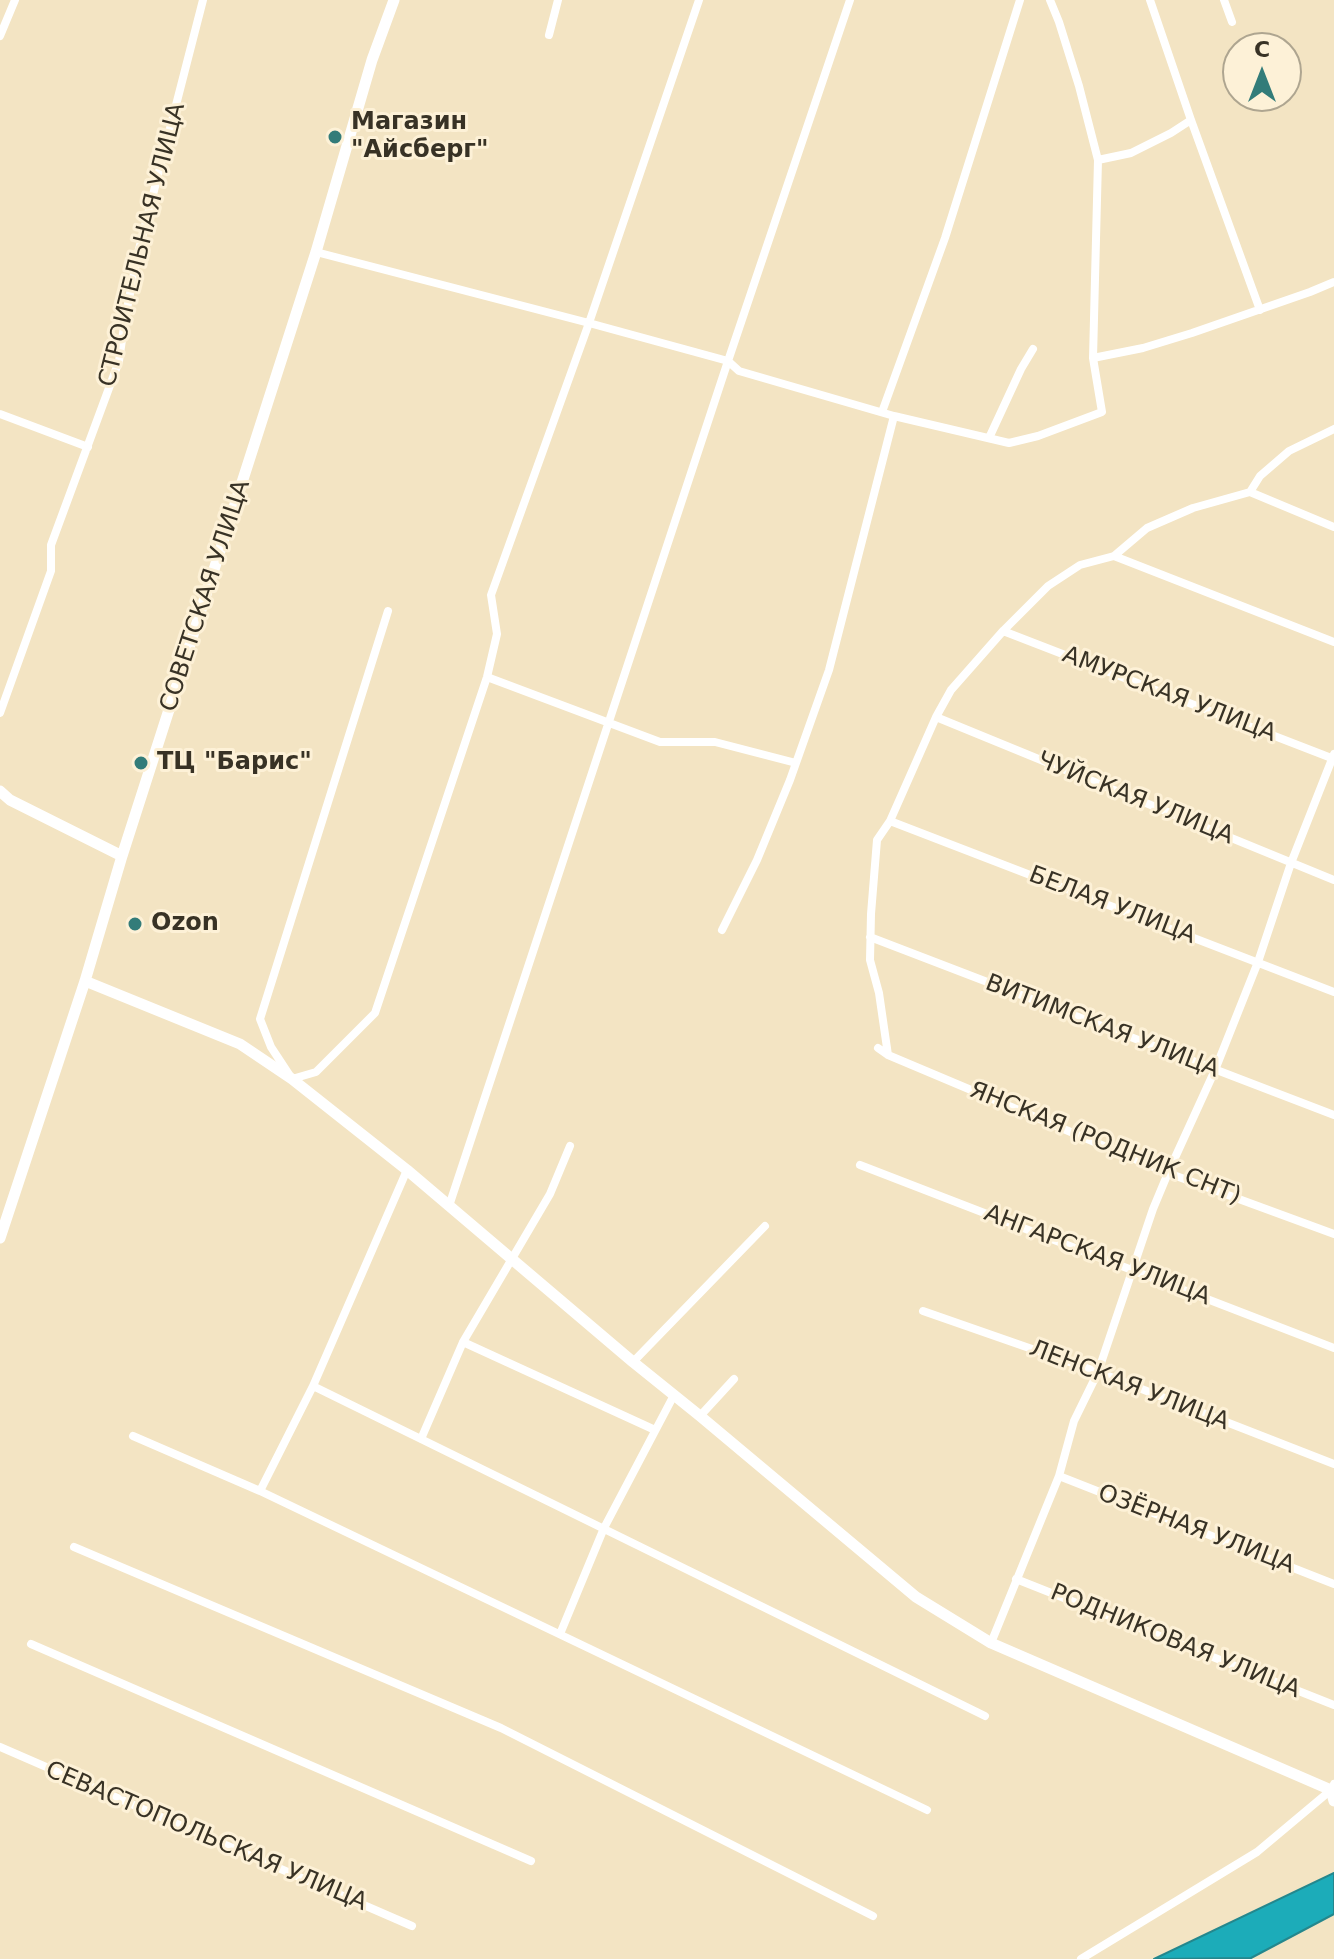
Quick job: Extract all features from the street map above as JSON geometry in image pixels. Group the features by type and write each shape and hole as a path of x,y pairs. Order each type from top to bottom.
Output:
{"street":[{"path":"0,36 15,0"},
{"name":"СТРОИТЕЛЬНАЯ УЛИЦА","path":"0,713 51,571 51,545 119,361 138,253 203,0"},
{"name":"СОВЕТСКАЯ УЛИЦА","path":"0,1238 85,981 122,856 316,252 372,60 394,0"},
{"path":"549,35 558,0"},
{"path":"292,1079 316,1072 375,1013 487,677 497,634 491,595 589,323 699,0"},
{"path":"449,1206 850,0"},
{"path":"882,412 945,238 1020,0"},
{"path":"316,252 728,361 739,371 894,416 1009,443 1038,436 1102,412 1093,358 1098,160 1079,86 1050,0"},
{"path":"1150,0 1260,310"},
{"path":"1224,0 1232,22"},
{"path":"1098,160 1131,153 1191,120"},
{"path":"1093,358 1143,348 1334,282"},
{"path":"989,438 1033,349"},
{"path":"0,414 88,447"},
{"path":"722,930 757,860 829,670 894,416"},
{"path":"1250,492 1260,476 1289,451 1334,429"},
{"path":"888,1055 879,993 870,960 877,840 890,821 951,690 1048,586 1080,565 1114,556 1147,528 1193,508 1250,492 1334,527"},
{"path":"1114,556 1334,642"},
{"path":"292,1079 271,1047 260,1019 388,611"},
{"name":"АМУРСКАЯ УЛИЦА","path":"1003,631 1333,757"},
{"path":"487,677 660,742 715,742 796,763"},
{"name":"ЧУЙСКАЯ УЛИЦА","path":"936,717 1334,880"},
{"path":"991,1643 1059,1476 1074,1421 1098,1372 1168,1173 1215,1070 1258,962 1291,863 1333,757"},
{"path":"0,791 10,800 122,856"},
{"name":"БЕЛАЯ УЛИЦА","path":"890,821 1334,992"},
{"name":"ВИТИМСКАЯ УЛИЦА","path":"870,937 1334,1115"},
{"path":"85,981 240,1044 292,1079 407,1170 916,1597 991,1643 1333,1792 1257,1852 1081,1959"},
{"name":"ЯНСКАЯ (РОДНИК СНТ)","path":"878,1048 888,1055 1168,1173 1334,1234"},
{"path":"421,1439 463,1342 550,1194 570,1146"},
{"name":"АНГАРСКАЯ УЛИЦА","path":"860,1165 1334,1348"},
{"path":"260,1491 313,1386 407,1170"},
{"path":"633,1362 765,1226"},
{"name":"ЛЕНСКАЯ УЛИЦА","path":"923,1311 1098,1372 1334,1464"},
{"path":"463,1342 655,1430"},
{"path":"700,1416 734,1379"},
{"path":"313,1386 985,1716"},
{"path":"560,1634 604,1528 674,1395"},
{"path":"133,1436 260,1491 927,1810"},
{"name":"ОЗЁРНАЯ УЛИЦА","path":"1059,1476 1334,1584"},
{"path":"74,1547 501,1728 873,1916"},
{"name":"РОДНИКОВАЯ УЛИЦА","path":"1016,1579 1334,1705"},
{"path":"31,1644 531,1861"},
{"name":"СЕВАСТОПОЛЬСКАЯ УЛИЦА","path":"0,1747 412,1926"}],"water":[{"path":"1334,1873 1334,1914 1251,1958 1154,1959"}],"place":[{"name":"Магазин \"Айсберг\"","path":"335,137"},
{"name":"ТЦ \"Барис\"","path":"141,763"},
{"name":"Ozon","path":"135,924"}]}
